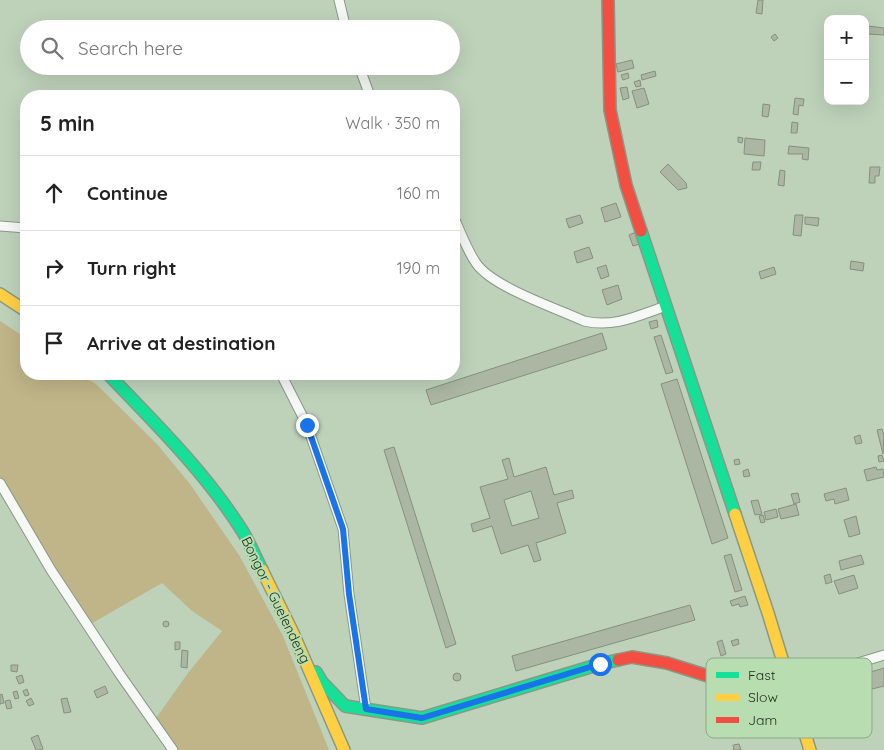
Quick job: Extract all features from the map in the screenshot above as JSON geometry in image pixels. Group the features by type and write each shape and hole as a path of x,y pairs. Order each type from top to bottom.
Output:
{"main road":[{"path":"608,0 610,110 626,185 781,658"},
{"path":"0,294 20,307"},
{"name":"Bongor - Guelendeng","path":"114,380 171,439 221,500 249,543 293,633 344,750"},
{"path":"293,633 322,682 344,706 422,718 600,664 632,657 666,663 706,676"}],"street":[{"path":"339,0 344,20"},
{"path":"362,75 368,90"},
{"path":"0,226 20,228"},
{"path":"460,230 476,263 486,274 502,285 584,321 596,324 617,323 666,306"},
{"path":"284,380 307,425 343,529 349,594 366,709"},
{"path":"0,483 51,570 172,750"},
{"path":"872,659 884,655"}],"shaded area":[{"path":"0,321 20,334 20,380 90,380 96,384 157,444 190,484 239,555 283,636 329,750 176,750 154,721 188,673 222,631 192,611 162,583 89,625 0,477"}],"building":[{"path":"758,0 763,0 762,14 756,13"},
{"path":"869,26 884,28 884,35 869,34"},
{"path":"775,34 778,38 774,41 771,37"},
{"path":"632,60 634,68 618,72 616,64"},
{"path":"655,71 656,76 642,80 641,75"},
{"path":"628,73 629,78 623,80 621,75"},
{"path":"640,80 641,86 636,87 634,82"},
{"path":"627,87 629,98 623,100 620,88"},
{"path":"644,88 649,104 637,108 632,91"},
{"path":"795,98 804,99 803,106 799,105 798,115 793,114"},
{"path":"763,104 770,105 768,117 762,116"},
{"path":"792,122 798,123 797,133 791,133"},
{"path":"738,137 743,138 742,143 738,142"},
{"path":"745,138 765,140 764,156 744,154"},
{"path":"789,146 809,148 808,160 802,159 803,154 788,154"},
{"path":"753,162 761,162 760,170 752,170"},
{"path":"668,164 686,183 687,188 678,190 660,172"},
{"path":"870,167 880,167 879,176 875,176 875,183 869,183"},
{"path":"780,170 785,171 784,186 778,185"},
{"path":"616,203 621,217 605,222 601,208"},
{"path":"580,215 583,223 569,228 566,219"},
{"path":"795,215 803,215 801,236 793,235"},
{"path":"805,217 819,218 818,226 805,224"},
{"path":"636,232 640,244 633,246 629,235"},
{"path":"589,247 593,258 577,263 574,252"},
{"path":"851,261 864,263 863,271 850,269"},
{"path":"606,265 609,276 601,279 597,268"},
{"path":"774,267 776,274 761,279 759,272"},
{"path":"618,285 622,299 607,305 602,290"},
{"path":"657,320 658,327 651,329 649,322"},
{"path":"602,333 607,349 431,405 426,390"},
{"path":"661,335 673,372 666,374 654,337"},
{"path":"677,379 728,538 712,544 661,384"},
{"path":"882,429 884,436 883,454 877,430"},
{"path":"860,435 862,443 856,444 854,437"},
{"path":"394,447 456,644 446,648 384,450"},
{"path":"882,455 884,461 879,462 878,456"},
{"path":"509,458 514,477 546,467 554,495 572,490 574,498 557,503 566,533 536,543 541,560 534,562 528,545 501,554 492,526 473,532 471,524 490,518 480,487 508,479 502,460","holes":["531,491 539,518 512,526 504,500"]},
{"path":"739,459 740,464 735,465 734,460"},
{"path":"876,467 877,470 883,469 884,477 867,481 864,470"},
{"path":"748,469 750,476 744,477 743,471"},
{"path":"846,488 849,500 835,504 834,499 826,501 824,494"},
{"path":"798,493 800,502 794,504 791,494"},
{"path":"758,500 762,514 755,515 751,501"},
{"path":"796,504 799,515 781,519 778,509"},
{"path":"776,509 778,517 766,520 764,512"},
{"path":"763,515 765,522 761,523 759,516"},
{"path":"856,516 860,534 849,537 844,520"},
{"path":"731,554 742,590 735,592 724,556"},
{"path":"861,555 864,564 841,570 839,561"},
{"path":"830,574 832,582 826,584 824,576"},
{"path":"854,575 858,588 839,594 834,581"},
{"path":"745,596 748,605 740,607 739,604 732,606 730,601"},
{"path":"690,605 695,620 516,671 512,656"},
{"path":"166,621 169,624 166,627 163,624"},
{"path":"738,639 739,644 733,646 731,641"},
{"path":"722,640 726,654 721,656 717,642"},
{"path":"175,642 180,642 180,649 175,650"},
{"path":"182,650 188,651 187,668 181,667"},
{"path":"11,665 18,665 17,672 11,671"},
{"path":"884,668 884,686 872,689 872,672"},
{"path":"457,673 461,677 457,681 453,677"},
{"path":"22,675 24,682 19,684 16,677"},
{"path":"105,686 108,693 97,698 94,691"},
{"path":"27,689 29,695 25,696 23,691"},
{"path":"17,691 19,698 15,699 13,692"},
{"path":"2,694 4,703 0,704 0,695"},
{"path":"31,698 34,704 29,706 26,701"},
{"path":"67,698 71,712 64,713 61,699"},
{"path":"10,700 12,708 7,709 5,701"},
{"path":"38,735 43,749 36,750 31,738"},
{"path":"739,744 741,750 734,750 733,745"}],"traffic: fast":[{"path":"641,231 735,514"},
{"path":"114,380 180,450 213,489 243,532 262,570"},
{"path":"316,672 322,682 345,706 422,718 618,660"}],"traffic: slow":[{"path":"0,294 20,307"},
{"path":"735,514 782,658"},
{"path":"262,570 293,633 344,750"},
{"path":"806,738 810,750"}],"traffic: jam":[{"path":"608,0 610,110 626,185 641,231"},
{"path":"618,660 632,657 667,663 706,675"}],"route":[{"path":"307,425 343,529 349,594 366,709 422,718 600,664"}]}
